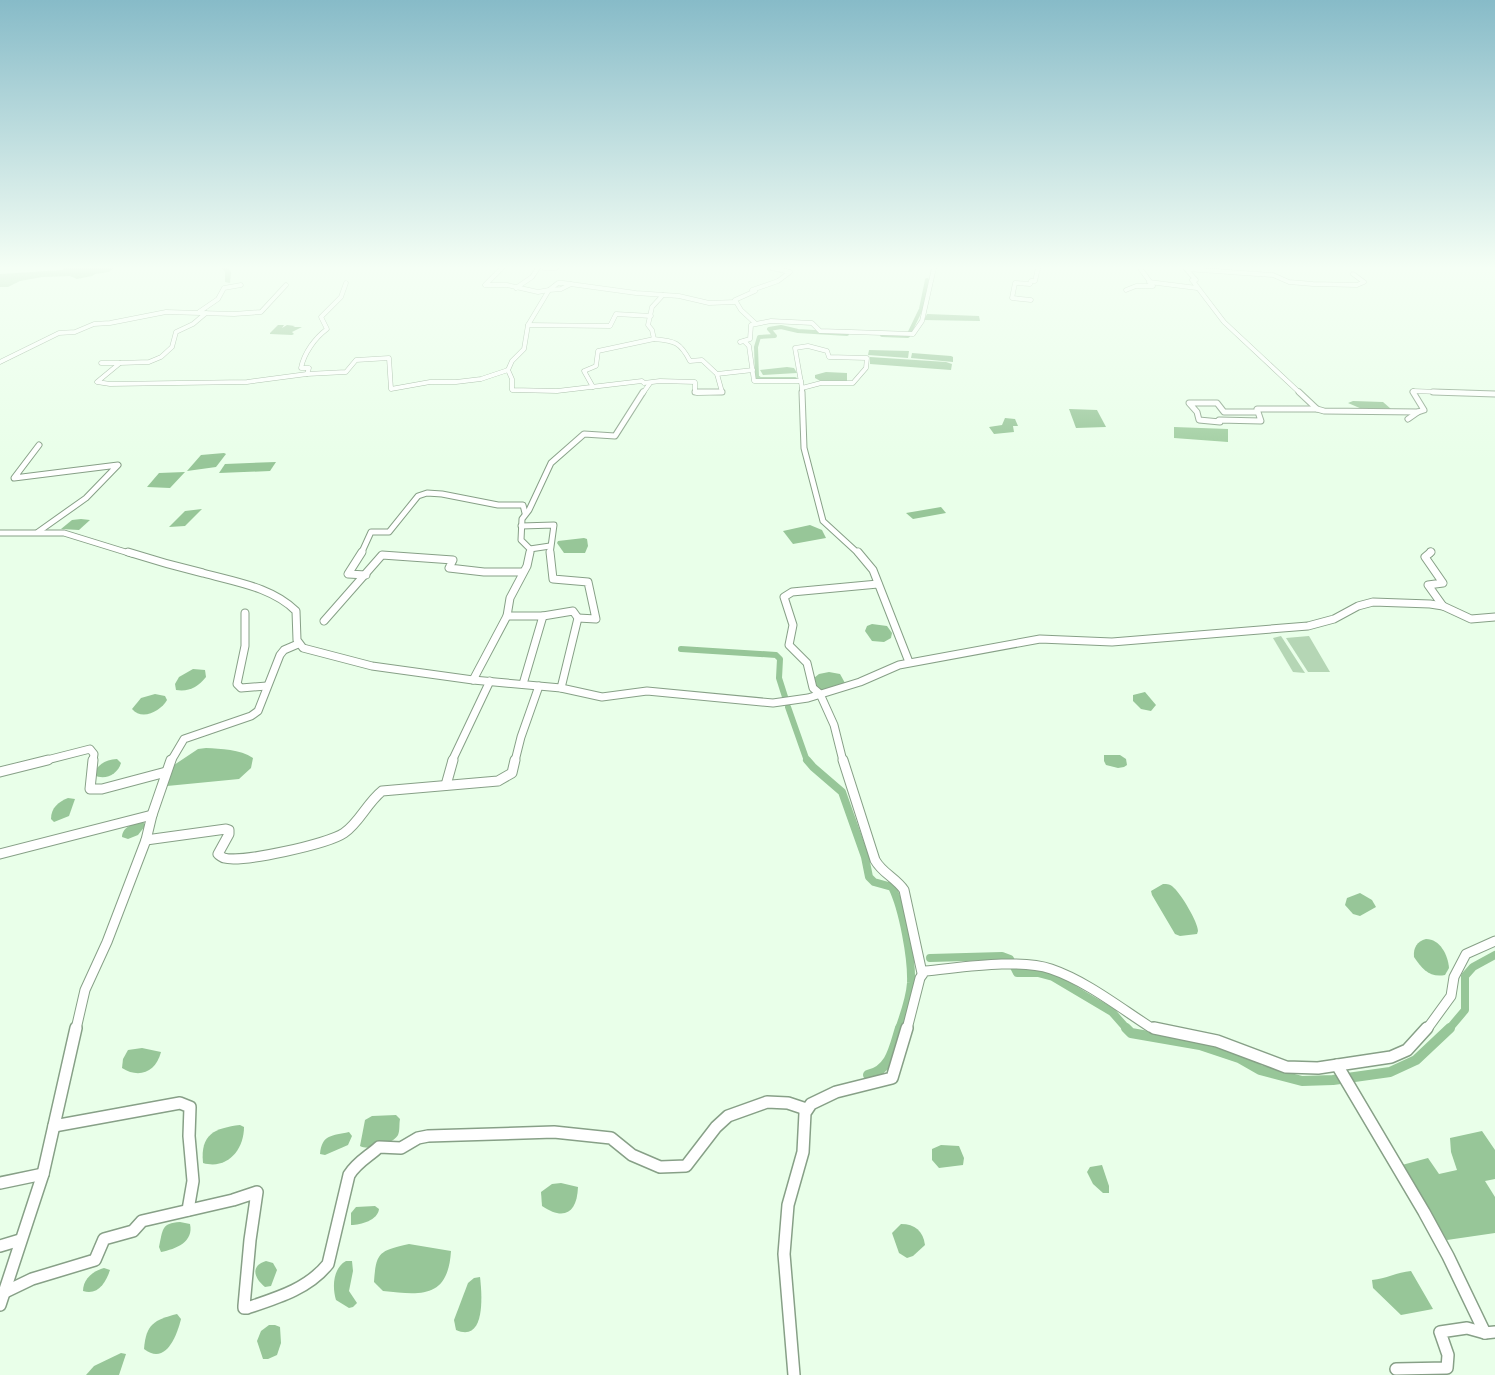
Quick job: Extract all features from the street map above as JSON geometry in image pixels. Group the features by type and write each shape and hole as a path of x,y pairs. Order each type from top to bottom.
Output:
{"street":[{"path":"0,362 59,333 71,332"},
{"path":"101,363 142,363 159,360 174,346 176,332"},
{"path":"307,374 309,368 301,368 302,358 311,348 320,332"},
{"path":"527,332 524,349 512,360 508,370 512,379 512,390 515,391 557,391 593,387 642,381 644,383 695,382 695,392 722,392 717,374 702,360 690,361 683,348 665,340 654,339 598,351 596,366 584,371 593,387"},
{"path":"652,332 654,339"},
{"path":"750,332 750,339 742,342 749,346 754,381 801,381"},
{"path":"856,332 904,335 914,332"},
{"path":"1235,332 1317,409"},
{"path":"802,388 821,383 853,383 866,368 867,358 829,356 827,351 808,346 795,348 802,388 804,448 823,518 855,549 873,570 909,662"},
{"path":"120,363 97,382 110,384 247,382 307,374 346,372 356,360 389,358 388,372 391,377 391,389 430,382 474,380 508,370"},
{"path":"717,374 753,370"},
{"path":"524,512 529,510 550,463 584,434 615,436 632,407 650,382"},
{"path":"1258,412 1257,409 1418,412 1424,410 1414,391 1455,391 1495,394"},
{"path":"1189,402 1217,403 1224,412 1258,412 1262,421 1199,420 1197,412 1189,402"},
{"path":"1408,419 1418,412"},
{"path":"38,532 86,498 118,465 14,478 39,445"},
{"path":"366,574 348,574 363,550 371,532 389,532 418,496 427,493 442,494 498,505 523,505 522,540 530,549 529,561 506,608 507,616 474,680"},
{"path":"521,526 554,525 550,546 553,579 588,582 596,619 578,618"},
{"path":"0,533 64,533 157,562 248,585 272,594 289,604 296,611 295,645"},
{"path":"530,549 550,546"},
{"path":"1430,551 1431,553 1425,557 1427,563 1443,583 1428,585 1442,606"},
{"path":"324,620 382,555 453,560 449,568 484,572 522,572"},
{"path":"794,1375 784,1254 788,1205 803,1152 804,1116 806,1109 811,1104 836,1092 886,1082 892,1078 900,1059 922,973 904,890 898,880 880,868 875,860 841,754 834,725 820,694 813,688 807,663 789,645 793,630 791,620 785,608 784,597 792,592 878,584"},
{"path":"0,1304 43,1174 85,990 108,942 146,840 166,772 181,741 195,734 255,714 262,704 274,666 284,650 295,645 372,666 474,680 561,688 602,697 647,691 773,703 790,702 860,682 899,664 1040,639 1112,642 1308,626 1334,619 1367,603 1417,603 1442,606 1469,619 1493,619"},
{"path":"507,616 543,616 573,611 578,618 561,688"},
{"path":"245,613 245,646 237,684 241,688 267,686"},
{"path":"522,684 543,616"},
{"path":"446,785 453,758 490,681"},
{"path":"146,840 226,829 229,830 229,834 218,854 223,858 234,859 266,854 316,844 343,834 373,797 382,791 498,781 512,773 521,738 539,686"},
{"path":"0,772 90,749 94,754 90,790 166,772"},
{"path":"0,854 152,815"},
{"path":"922,973 936,969 1006,965 1038,966 1050,969 1079,982 1150,1028 1217,1041 1286,1067 1318,1068 1391,1057 1407,1050 1420,1038 1450,996 1456,972 1466,954 1495,941"},
{"path":"1337,1065 1424,1212 1490,1332"},
{"path":"5,1292 32,1278 94,1260 104,1239 133,1231 142,1221 259,1193 250,1240 244,1306 244,1308 247,1308 280,1297 322,1274 328,1264 349,1175 356,1164 367,1158 379,1147 401,1148 418,1138 428,1136 554,1132 611,1138 632,1155 660,1167 686,1166 716,1127 728,1116 767,1102 788,1103 806,1109"},
{"path":"54,1126 157,1106 187,1104 190,1107 189,1136 193,1180 188,1210"},
{"path":"0,1183 43,1174"},
{"path":"0,1246 20,1240"},
{"path":"1396,1369 1447,1368 1449,1364 1448,1354 1440,1332 1467,1328 1490,1332"}],"shaded area":[{"path":"292,332 294,334 292,335 270,333"},
{"path":"869,350 909,351 908,358 868,355"},
{"path":"912,353 951,356 953,357 953,362 911,358"},
{"path":"870,357 952,364 951,370 870,364"},
{"path":"794,368 797,373 763,375 760,370"},
{"path":"826,372 847,373 847,381 822,382 815,378 815,375"},
{"path":"1353,401 1383,402 1391,409 1362,409 1348,403"},
{"path":"1069,409 1097,410 1106,427 1076,428"},
{"path":"1005,418 1015,419 1018,426 1013,426 1014,432 994,434 989,427 1002,425"},
{"path":"1174,427 1228,429 1228,442 1174,438"},
{"path":"226,454 216,467 187,471 201,455"},
{"path":"276,462 270,471 219,473 225,464"},
{"path":"185,472 170,488 147,487 159,473"},
{"path":"941,507 946,513 913,519 906,513"},
{"path":"202,509 185,526 169,527 185,511"},
{"path":"72,520 90,520 79,530 61,529"},
{"path":"810,525 822,530 826,538 793,544 783,531"},
{"path":"587,539 588,546 585,553 564,553 557,543 558,541"},
{"path":"872,624 887,626 892,633 891,638 884,642 872,641 865,631 867,626"},
{"path":"1281,636 1305,673 1293,672 1273,638"},
{"path":"1309,636 1330,672 1308,672 1286,638"},
{"path":"193,669 205,670 206,677 193,688 176,690 175,684 179,677"},
{"path":"829,672 840,674 845,683 821,690 815,685 814,678 819,674"},
{"path":"1145,692 1156,705 1151,711 1141,709 1133,701 1133,695"},
{"path":"155,694 165,696 167,700 156,711 141,714 136,713 132,709 141,698"},
{"path":"198,749 230,750 248,755 253,758 251,768 239,779 167,786 166,784 174,765"},
{"path":"1104,755 1120,755 1126,759 1127,765 1118,768 1106,765"},
{"path":"117,759 121,763 114,773 107,777 94,775 94,772 101,764"},
{"path":"68,798 75,799 69,816 54,822 51,819 51,815 54,809 61,801"},
{"path":"143,821 145,826 138,835 128,839 122,837 126,828"},
{"path":"1163,884 1172,886 1181,896 1195,921 1197,934 1180,936 1175,934 1151,891"},
{"path":"1360,893 1372,900 1376,907 1360,916 1353,914 1345,905 1347,898"},
{"path":"1426,939 1435,942 1445,953 1449,968 1445,975 1440,976 1427,972 1414,957 1416,945"},
{"path":"142,1048 161,1052 159,1059 151,1069 146,1072 135,1073 122,1068 123,1059 128,1050"},
{"path":"396,1115 400,1119 399,1133 395,1138 386,1144 374,1147 360,1146 365,1120 372,1116"},
{"path":"240,1125 244,1127 241,1143 232,1156 220,1164 203,1163 204,1145 211,1134 223,1128"},
{"path":"1482,1131 1495,1150 1495,1179 1485,1181 1495,1197 1495,1233 1447,1240 1402,1165 1428,1158 1439,1174 1457,1170 1451,1152 1450,1138"},
{"path":"349,1132 352,1136 348,1145 325,1155 320,1154 321,1147 326,1139 333,1135"},
{"path":"941,1145 959,1146 964,1158 963,1165 939,1168 932,1160 932,1149"},
{"path":"1102,1165 1109,1186 1109,1193 1103,1193 1093,1184 1087,1172 1090,1167"},
{"path":"561,1183 578,1187 577,1196 575,1203 568,1212 557,1213 542,1206 541,1192 552,1184"},
{"path":"375,1206 379,1209 376,1216 364,1223 351,1225 351,1213 356,1207"},
{"path":"180,1222 190,1224 191,1230 187,1240 178,1247 161,1252 159,1247 164,1228 169,1224"},
{"path":"901,1224 910,1225 918,1229 925,1245 913,1256 907,1258 899,1253 892,1233"},
{"path":"409,1244 451,1251 449,1267 444,1278 438,1286 420,1293 383,1291 374,1282 378,1258 386,1251"},
{"path":"266,1261 273,1263 277,1270 271,1286 265,1287 258,1280 255,1272 261,1263"},
{"path":"346,1261 352,1261 353,1271 349,1291 357,1303 349,1308 336,1300 334,1289 338,1268"},
{"path":"104,1268 110,1270 103,1284 93,1292 83,1291 89,1276"},
{"path":"1411,1271 1433,1309 1401,1315 1373,1288 1372,1280"},
{"path":"480,1277 481,1305 477,1323 473,1330 466,1332 456,1330 454,1320 468,1283 474,1278"},
{"path":"177,1314 181,1319 177,1333 169,1346 158,1354 144,1349 147,1334 153,1324 162,1318"},
{"path":"269,1325 280,1327 281,1343 277,1355 263,1359 257,1341 261,1331"},
{"path":"121,1353 126,1354 119,1375 86,1375 94,1366"}],"waterway":[{"path":"772,332 775,336 759,337 756,347 757,377 760,379 795,379"},
{"path":"817,332 847,334"},
{"path":"882,335 908,336 910,332"},
{"path":"681,649 776,655 780,659 779,678 786,700"},
{"path":"788,707 807,761"},
{"path":"807,760 842,792 865,857 869,877 874,882 892,887 896,896 906,934 911,973 909,995 899,1029"},
{"path":"1449,1029 1465,1010 1465,976 1473,967 1495,955"},
{"path":"930,958 1002,956 1010,959 1017,973 1038,973 1053,977 1112,1012 1127,1029"},
{"path":"868,1075 876,1072 887,1063 900,1028"},
{"path":"1127,1029 1131,1033 1200,1045 1239,1058 1260,1070 1302,1081 1333,1080 1390,1072 1416,1060 1449,1029"}]}
